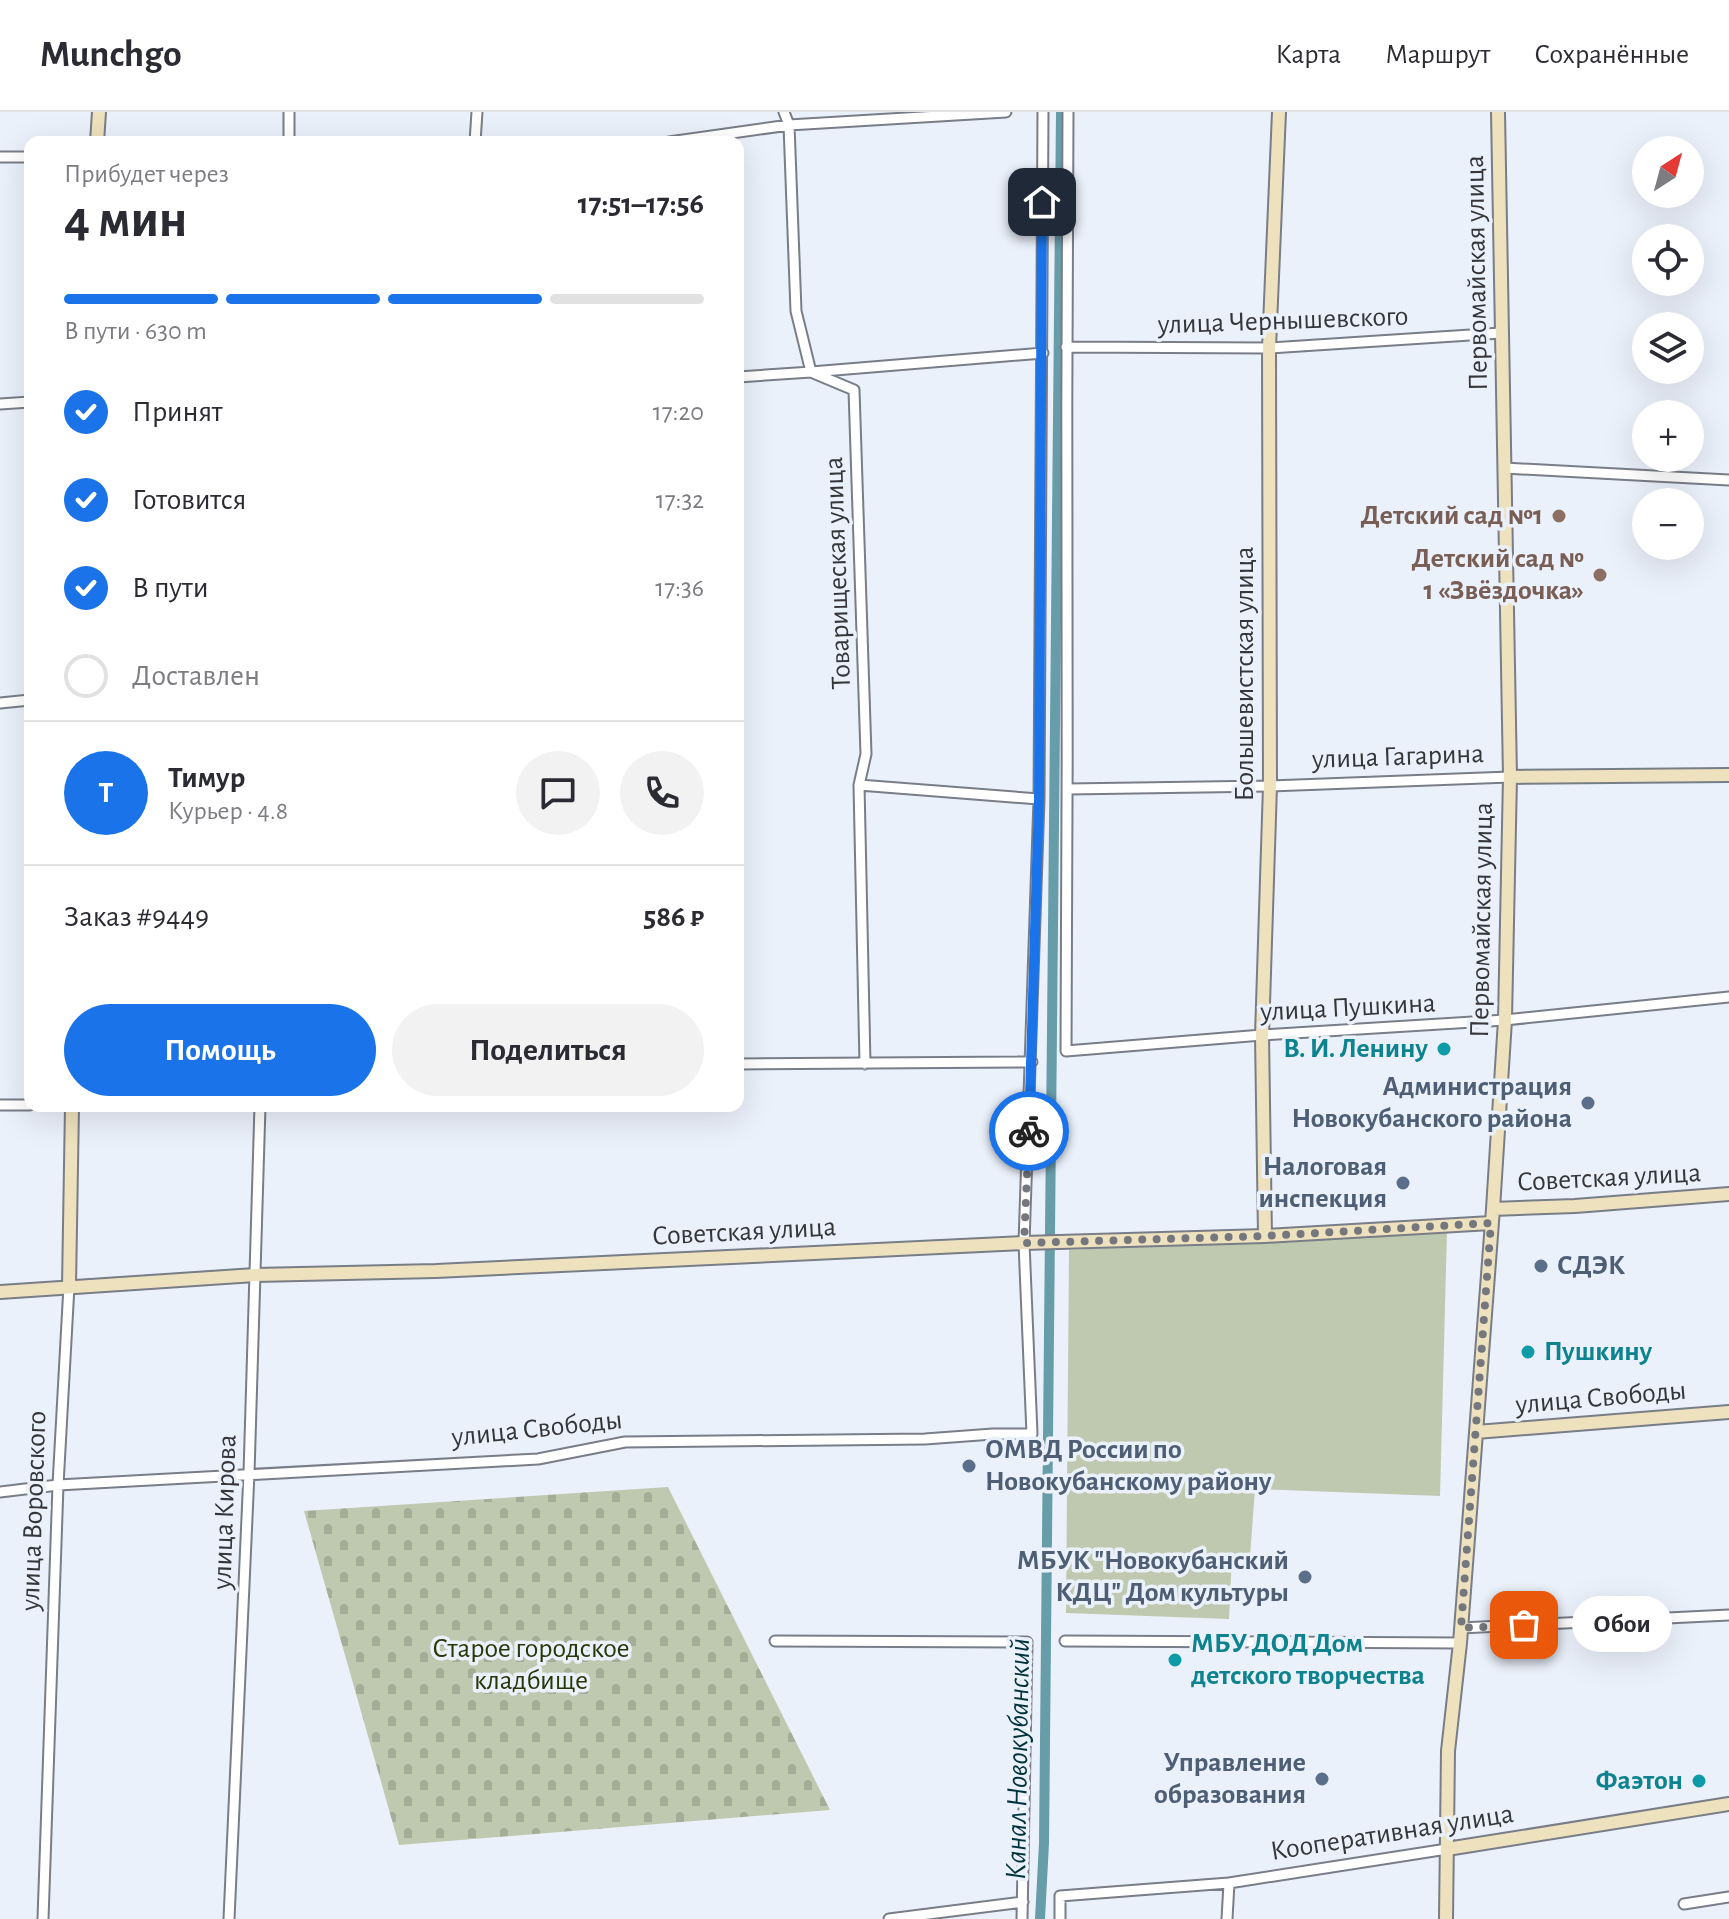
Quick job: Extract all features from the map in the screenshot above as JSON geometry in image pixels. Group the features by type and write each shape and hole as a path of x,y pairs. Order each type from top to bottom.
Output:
{"main road":[{"path":"97,136 99,112"},
{"name":"Большевистская улица","path":"1265,1236 1262,1035 1270,786 1269,348 1279,112"},
{"name":"Первомайская улица","path":"1446,1919 1448,1751 1460,1643 1505,1020 1510,777 1498,112"},
{"name":"улица Гагарина","path":"1510,777 1729,775"},
{"name":"улица Воровского","path":"69,1286 72,1112"},
{"name":"Советская улица","path":"1493,1209 1729,1194"},
{"name":"Советская улица","path":"0,1292 255,1275 436,1271 1024,1243 1265,1236 1491,1223"},
{"name":"улица Свободы","path":"1476,1432 1729,1412"},
{"name":"Кооперативная улица","path":"1447,1849 1729,1804"}],"street":[{"path":"289,112 289,136"},
{"path":"475,136 477,112"},
{"path":"784,112 789,125 796,311 811,372"},
{"path":"711,136 789,125 1006,112"},
{"path":"1024,1243 1039,799 1043,112"},
{"path":"1068,112 1068,789"},
{"path":"0,157 24,157"},
{"name":"улица Чернышевского","path":"1066,347 1269,348 1501,333"},
{"path":"744,377 1042,353"},
{"name":"Товарищеская улица","path":"811,372 854,390 866,754 859,785 865,1064"},
{"path":"0,404 24,402"},
{"path":"1504,468 1729,480"},
{"path":"0,703 24,701"},
{"name":"улица Гагарина","path":"1068,789 1270,786 1510,777"},
{"path":"859,785 1039,799"},
{"name":"улица Пушкина","path":"1068,789 1066,1051 1505,1020 1729,997"},
{"path":"744,1064 1032,1062"},
{"path":"0,1105 24,1105"},
{"name":"улица Кирова","path":"229,1919 249,1473 260,1112"},
{"name":"улица Свободы","path":"0,1492 58,1485 249,1473 538,1459 625,1442 925,1439 1032,1434 1024,1243"},
{"name":"улица Воровского","path":"43,1919 58,1485 69,1286"},
{"path":"1461,1628 1729,1615"},
{"path":"775,1641 1027,1642 1022,1919"},
{"path":"1065,1641 1460,1643"},
{"name":"Кооперативная улица","path":"1060,1919 1060,1896 1229,1883 1447,1849"},
{"path":"1227,1919 1229,1883"},
{"path":"1684,1904 1729,1897"},
{"path":"889,1919 1023,1902"}],"green space":[{"path":"1447,1231 1440,1496 1255,1489 1250,1557 1232,1556 1229,1619 1066,1613 1069,1250"},
{"name":"Старое городское кладбище","path":"668,1487 830,1810 399,1845 304,1511"}],"waterway":[{"name":"Канал Новокубанский","path":"1040,1919 1044,1843 1061,112"}],"way so far":[{"path":"1029,1131 1024,1243 1265,1236 1491,1223 1461,1628 1524,1625"}],"place":[{"name":"Детский сад №1","path":"1559,516"},
{"name":"Детский сад № 1 «Звёздочка»","path":"1600,575"},
{"name":"В. И. Ленину","path":"1444,1049"},
{"name":"Администрация Новокубанского района","path":"1588,1103"},
{"name":"Налоговая инспекция","path":"1403,1183"},
{"name":"СДЭК","path":"1541,1266"},
{"name":"Пушкину","path":"1528,1352"},
{"name":"ОМВД России по Новокубанскому району","path":"969,1466"},
{"name":"МБУК \"Новокубанский КДЦ\" Дом культуры","path":"1305,1577"},
{"name":"Обои","path":"1524,1625"},
{"name":"МБУ ДОД Дом детского творчества","path":"1175,1660"},
{"name":"Управление образования","path":"1322,1779"},
{"name":"Фаэтон","path":"1699,1781"}],"route":[{"path":"1029,1131 1039,799 1042,202"}]}
